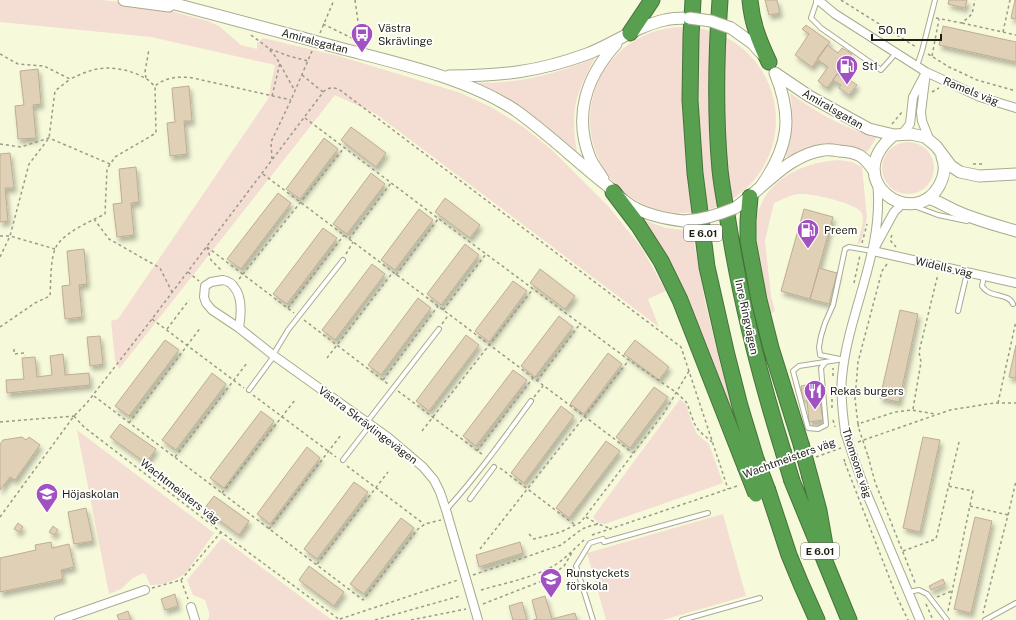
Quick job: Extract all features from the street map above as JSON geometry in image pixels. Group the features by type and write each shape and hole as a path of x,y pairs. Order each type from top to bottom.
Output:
{"highway":[{"path":"625,36 652,0"},
{"name":"E 6.01","path":"694,0 691,36 690,100 695,173 707,267 740,406 751,463 817,620"},
{"name":"Inre Ringvägen","path":"720,0 716,94 720,171 735,262 766,398 792,481 849,620"},
{"path":"750,0 751,13 756,34 772,67"},
{"path":"610,188 638,225 661,261 680,300 751,463"},
{"path":"750,197 748,241 759,300 772,348 802,444 818,510 831,579"}],"main road":[{"name":"Amiralsgatan","path":"124,0 187,8"},
{"name":"Amiralsgatan","path":"160,0 442,76 477,90 515,110 634,208 658,218 684,221 702,220 719,215 735,208 750,197 787,164 807,154 825,150 854,153 868,161 881,190 890,198 906,203"},
{"name":"Amiralsgatan","path":"442,76 484,76 530,70 556,64 586,54 643,26 666,19 689,18 711,21 731,28 752,43 772,67 809,96 851,120 869,129 898,135 917,134 930,140"},
{"name":"Amiralsgatan","path":"610,188 590,158 584,138 583,116 586,94 593,74 605,56 625,36"},
{"name":"Amiralsgatan","path":"762,185 776,163 782,150 786,131 786,111 784,98 772,67"},
{"path":"875,176 876,158 881,148 886,142 898,135"},
{"path":"930,140 951,166 960,172 979,176 1016,174"},
{"path":"906,203 920,202 928,198 938,188 944,175 943,160 939,151"},
{"name":"Amiralsgatan","path":"928,198 990,224 1016,231"}],"street":[{"name":"Ramels väg","path":"818,0 835,14 926,72 980,97 1016,108"},
{"path":"898,135 910,124 913,98 926,72"},
{"path":"926,72 921,112 922,121 930,140"},
{"name":"Thomsons väg","path":"875,176 878,208 873,251 845,359 842,377 842,400 846,432 853,456 864,487 920,620"},
{"name":"Thomsons väg","path":"873,251 894,212 906,203"},
{"name":"Widells väg","path":"873,251 1016,283"},
{"path":"205,286 211,282 223,280 234,286 240,307 241,319 239,328"},
{"name":"Västra Skrävlingevägen","path":"205,286 204,297 206,303 212,310 239,328 273,355 389,438 423,467 437,486 447,514 478,620"},
{"path":"59,620 145,590"},
{"path":"191,607 195,620"}],"lane":[{"path":"818,0 811,18 821,28 881,70 896,52"},
{"path":"917,66 935,0"},
{"name":"Amiralsgatan","path":"906,203 938,215 990,224"},
{"path":"845,359 820,355 819,347 821,336 833,305 845,249 849,247 873,251"},
{"path":"248,390 273,355 288,330 343,260"},
{"path":"958,312 967,272"},
{"path":"984,276 982,286 984,290 992,294 1005,297 1011,300 1013,304"},
{"path":"342,460 439,329"},
{"path":"825,363 821,368 826,425 818,429 808,428 793,371 799,366 845,359"},
{"path":"447,514 531,401"},
{"path":"470,499 494,467"},
{"path":"593,620 576,566 590,543 603,539 604,542 708,513"},
{"path":"908,592 919,590 927,594 947,620"},
{"path":"682,620 760,598"},
{"path":"985,620 1016,603"}],"path":[{"path":"319,35 334,0"},
{"path":"355,0 361,45"},
{"path":"962,23 972,14 975,0"},
{"path":"1003,32 1010,0"},
{"path":"931,17 1016,35"},
{"path":"932,56 940,19"},
{"path":"323,24 360,42"},
{"path":"250,34 268,48 280,62 295,91"},
{"path":"268,48 308,61"},
{"path":"272,159 271,142 313,48"},
{"path":"146,78 144,72 149,49"},
{"path":"0,54 18,64 44,66 70,79"},
{"path":"272,96 280,62"},
{"path":"0,257 10,236 29,164 50,138 55,91 70,79 93,70 108,68 124,70 146,78 155,86 156,133 115,157 110,164 107,169 105,214 78,227 56,245 53,254 50,296 35,303 0,327"},
{"path":"302,75 323,92"},
{"path":"155,86 165,80 182,76 291,100"},
{"path":"0,517 74,416 93,396 173,292 323,92 330,88 340,90 680,347 713,443"},
{"path":"305,118 580,324 677,393 687,403 694,423 699,431 713,443"},
{"path":"0,144 21,146 50,138 110,164"},
{"path":"234,286 344,148"},
{"path":"262,173 633,454"},
{"path":"349,239 392,183"},
{"path":"94,219 109,239 160,268 173,292"},
{"path":"396,275 438,219"},
{"path":"892,233 890,240 896,248 894,256 887,262 882,271 858,362 855,399 859,428 876,482 919,590 933,620"},
{"path":"288,308 344,235"},
{"path":"0,236 10,236 55,249"},
{"path":"343,260 353,242"},
{"path":"207,247 211,260 222,271"},
{"path":"443,310 486,254"},
{"path":"912,410 920,362 919,352 940,266"},
{"path":"188,272 205,286"},
{"path":"326,358 393,272"},
{"path":"422,431 533,289"},
{"path":"167,330 189,300"},
{"path":"383,380 438,306"},
{"path":"439,329 449,314"},
{"path":"152,319 248,390"},
{"path":"998,403 1016,321"},
{"path":"537,381 580,324"},
{"path":"129,423 201,327"},
{"path":"14,349 14,354 24,353 25,356"},
{"path":"480,549 629,360"},
{"path":"175,457 247,363"},
{"path":"529,534 534,539 561,532 581,522 677,393 689,372"},
{"path":"477,451 533,378"},
{"path":"531,401 543,386"},
{"path":"254,395 328,452 342,460"},
{"path":"93,396 363,600 418,528 447,514"},
{"path":"222,493 295,400"},
{"path":"854,444 937,414 970,406 1016,403"},
{"path":"858,424 895,412 912,410 937,414"},
{"path":"0,422 74,416"},
{"name":"Wachtmeisters väg","path":"74,416 84,427 339,620"},
{"path":"269,529 341,435"},
{"path":"903,551 936,539 959,442"},
{"name":"Wachtmeisters väg","path":"713,443 728,489 743,483"},
{"name":"Wachtmeisters väg","path":"810,459 847,446"},
{"path":"846,464 896,595 908,620"},
{"path":"346,465 425,524"},
{"path":"316,564 388,472"},
{"path":"983,612 1016,481"},
{"path":"947,620 973,491 948,486"},
{"path":"970,506 1008,514"},
{"path":"585,517 609,528"},
{"path":"473,575 561,545 582,529 598,524"},
{"path":"145,590 181,580 221,532"},
{"path":"481,605 546,580 564,566 574,549"},
{"path":"181,580 191,607"},
{"path":"339,620 458,580"},
{"path":"546,580 548,587"},
{"path":"931,599 952,591"},
{"path":"375,620 460,596"},
{"path":"411,620 467,609"}],"shaded area":[{"path":"0,0 102,0 148,5 208,21 219,26 241,45 257,49 257,43 263,38 339,56 461,93 491,107 522,126 551,149 609,207 641,247 666,291 648,299 659,327 376,114 335,95 119,369 115,360 111,321 118,319 268,99 275,65 151,37 0,22"},
{"path":"674,27 692,27 719,34 735,43 749,54 760,68 769,84 776,111 776,129 769,156 760,172 749,186 735,197 719,206 692,213 674,213 656,209 639,202 624,192 611,179 601,164 594,147 590,129 590,111 594,93 601,76 611,61 624,48 639,38 656,31"},
{"path":"595,58 579,93 574,114 577,152 516,103 491,90 466,82 483,83 516,81 548,74"},
{"path":"790,93 810,107 842,125 877,137 867,152 849,147 805,150 787,157 792,125"},
{"path":"903,142 913,142 927,149 934,163 934,173 927,187 913,194 903,194 893,190 886,183 882,173 882,163 886,153 893,146"},
{"path":"838,160 852,162 862,167 867,218 861,242 857,245 863,219 862,215 861,212 850,205 832,199 806,194 793,195 774,203 765,241 771,296 775,311 770,314 756,233 756,222 761,204 768,193 787,175 812,165"},
{"path":"641,219 666,228 692,231 705,301 720,364 756,488"},
{"path":"680,399 686,404 697,434 709,444 723,483 605,524 599,523 593,517"},
{"path":"77,430 214,533 186,573 169,582 159,585 150,585 146,575 143,573 133,578 121,589 109,594"},
{"path":"723,514 746,596 663,620 606,620 587,553"},
{"path":"222,538 332,620 207,620 209,618 209,612 205,600 193,595 187,580"}],"building":[{"path":"765,0 777,0 780,13 769,15"},
{"path":"949,0 967,0 965,8 948,4"},
{"path":"1016,0 1016,19 1011,18"},
{"path":"806,25 830,42 812,67 795,55 809,34 802,29"},
{"path":"943,26 1016,42 1016,62 939,45"},
{"path":"827,45 838,53 842,48 852,54 827,88 818,81 828,67 817,59"},
{"path":"38,69 41,104 33,105 36,138 18,139 15,106 24,105 20,71"},
{"path":"837,74 845,80 847,78 857,85 849,95 839,88 841,85 833,80"},
{"path":"189,86 192,121 184,121 187,154 170,156 167,123 175,122 172,88"},
{"path":"351,127 386,153 376,167 341,140"},
{"path":"324,138 338,149 300,199 286,189"},
{"path":"10,153 14,188 5,188 8,221 0,222 0,154"},
{"path":"136,167 139,202 131,203 134,235 117,237 113,204 122,203 119,169"},
{"path":"371,173 385,184 347,234 333,224"},
{"path":"278,193 291,203 241,269 227,259"},
{"path":"445,198 480,225 470,238 435,212"},
{"path":"419,209 433,220 395,270 381,260"},
{"name":"Preem","path":"804,209 833,217 810,299 781,291"},
{"path":"323,228 337,238 287,304 273,294"},
{"path":"465,244 479,255 441,305 427,294"},
{"path":"84,249 87,284 79,285 82,317 65,319 62,286 70,285 67,251"},
{"path":"372,264 385,274 335,340 322,330"},
{"path":"819,268 837,273 829,304 810,299"},
{"path":"540,269 575,296 565,309 530,283"},
{"path":"513,281 527,291 489,342 475,331"},
{"path":"418,298 431,308 381,375 368,365"},
{"path":"900,310 918,314 899,402 880,398"},
{"path":"559,316 573,327 535,377 521,366"},
{"path":"466,335 479,345 429,411 416,401"},
{"path":"100,336 103,364 90,366 87,337"},
{"path":"165,340 179,350 129,416 115,406"},
{"path":"635,340 669,367 659,380 624,354"},
{"path":"1016,345 1016,378 1009,377"},
{"path":"608,353 622,364 584,414 570,404"},
{"path":"63,354 65,375 89,373 90,385 7,393 6,380 24,379 22,358 35,357 37,377 52,375 50,356"},
{"path":"513,370 527,380 476,446 463,436"},
{"path":"212,373 226,384 176,450 162,440"},
{"name":"Rekas burgers","path":"817,383 823,420 809,422 807,401 803,401 801,386"},
{"path":"654,387 668,397 630,448 616,437"},
{"path":"561,406 574,416 524,483 511,473"},
{"path":"261,411 274,421 224,488 210,478"},
{"path":"120,424 156,449 146,463 110,437"},
{"path":"22,437 26,440 29,437 40,445 15,480 10,477 0,490 0,444 3,440"},
{"path":"923,437 940,440 920,532 903,528"},
{"path":"606,441 620,451 569,518 556,508"},
{"path":"307,447 320,458 270,524 257,514"},
{"path":"354,482 368,492 317,559 304,549"},
{"path":"214,496 249,521 239,535 204,509"},
{"path":"86,508 93,541 74,544 68,512"},
{"path":"975,517 992,521 971,613 954,609"},
{"path":"401,518 414,528 364,594 350,584"},
{"path":"18,523 23,527 19,532 14,529"},
{"path":"53,526 58,530 54,535 49,532"},
{"path":"51,542 52,548 69,544 74,567 61,570 63,579 0,592 0,558 36,550 35,545"},
{"path":"520,542 523,553 479,567 476,555"},
{"path":"309,566 344,592 334,606 299,580"},
{"path":"943,579 945,584 931,590 929,586"},
{"path":"175,594 178,606 165,610 161,599"},
{"path":"545,596 552,619 575,613 577,620 533,620 537,619 532,600"},
{"path":"522,602 527,620 513,620 509,606"},
{"path":"128,611 131,620 119,620 117,615"}],"place":[{"name":"Västra Skrävlinge","path":"362,54"},
{"name":"St1","path":"847,86"},
{"name":"Preem","path":"808,250"},
{"name":"Rekas burgers","path":"815,410"},
{"name":"Höjaskolan","path":"47,514"},
{"name":"Runstyckets förskola","path":"551,598"}]}
